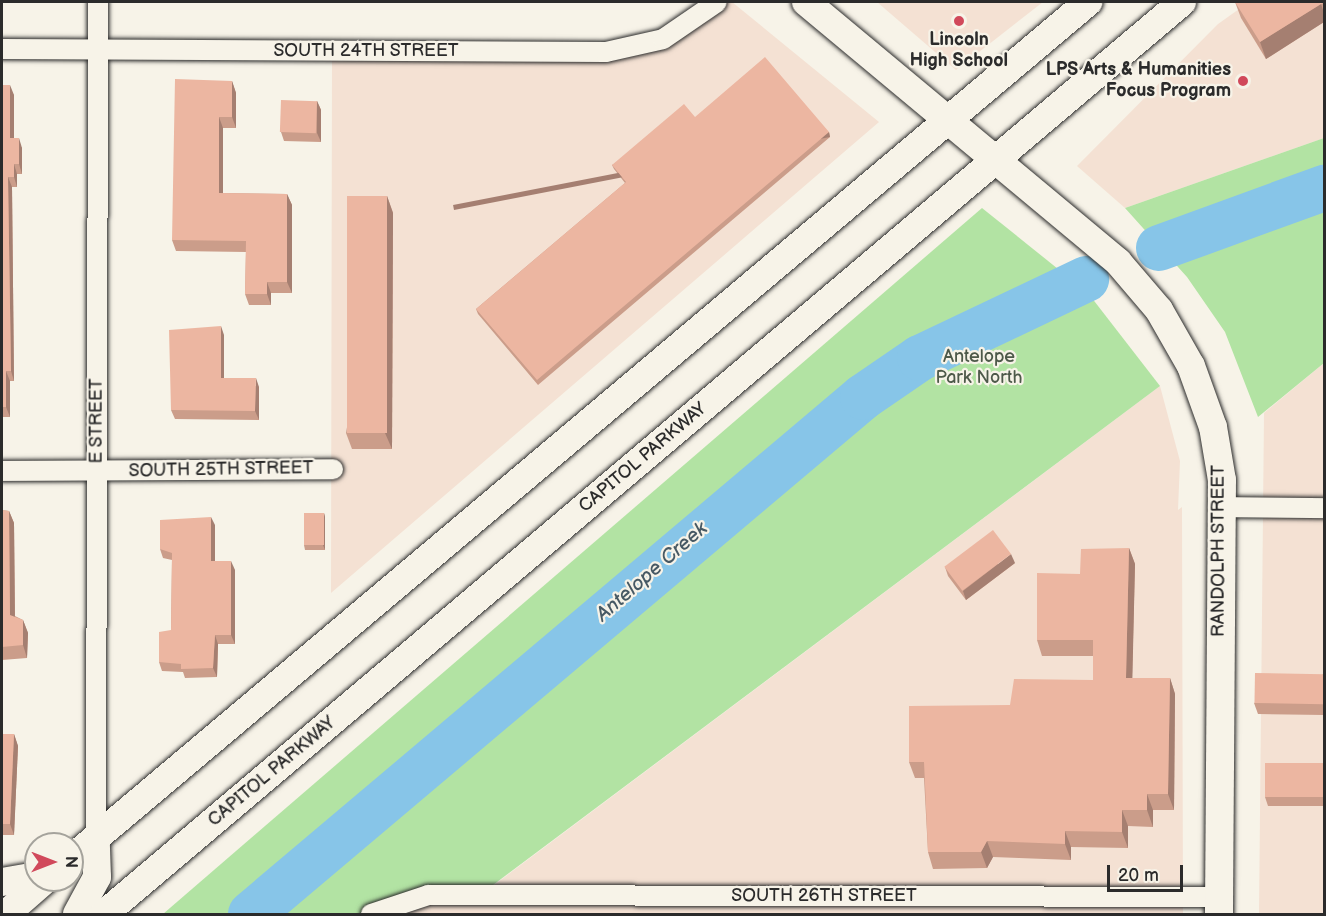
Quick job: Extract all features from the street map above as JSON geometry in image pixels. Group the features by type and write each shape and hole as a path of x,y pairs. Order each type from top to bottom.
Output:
{"main road":[{"name":"RANDOLPH STREET","path":"806,2 1118,262 1173,332 1213,427 1222,507 1219,906"},
{"path":"84,849 1088,2"},
{"name":"CAPITOL PARKWAY","path":"104,915 1182,2"},
{"path":"77,915 96,877 96,840"},
{"path":"2,882 24,878"},
{"path":"6,915 32,892"}],"street":[{"name":"E STREET","path":"96,840 98,2"},
{"name":"SOUTH 24TH STREET","path":"2,49 606,52 663,39 717,2"},
{"name":"SOUTH 25TH STREET","path":"2,471 97,472 333,468"},
{"path":"1222,507 1324,508"},
{"name":"SOUTH 26TH STREET","path":"371,915 428,894 1219,906"}],"shaded area":[{"path":"717,2 732,2 879,122 331,593 332,51 634,49"},
{"name":"Lincoln High School","path":"877,2 1043,2 956,70"},
{"name":"LPS Arts & Humanities Focus Program","path":"1249,2 1324,2 1324,138 1125,208 1077,166 1218,24"},
{"path":"1324,363 1324,914 1259,914 1264,413"},
{"path":"1160,386 1180,461 1178,510 1182,507 1183,914 371,914 482,894"}],"green space":[{"path":"1324,138 1324,363 1258,417 1225,332 1187,277 1125,208"},
{"name":"Antelope Park North","path":"982,208 1088,293 1160,386 481,894 371,914 163,914"}],"building":[{"path":"1235,2 1324,2 1324,3 1260,42"},
{"path":"765,57 829,132 537,380 476,309 626,182 612,165 684,104 695,117"},
{"path":"175,79 232,81 232,117 219,117 219,193 287,194 287,282 267,282 267,294 245,294 246,241 172,240"},
{"path":"2,85 10,85 10,138 19,138 19,164 14,164 14,177 8,177 11,371 6,371 6,407 2,407"},
{"path":"281,100 317,101 316,133 280,132"},
{"path":"347,196 387,196 387,433 347,433"},
{"path":"221,326 221,378 256,378 255,411 171,410 169,330"},
{"path":"2,510 9,511 10,615 23,620 23,645 2,647"},
{"path":"304,513 324,513 324,545 304,545"},
{"path":"211,517 211,561 231,561 231,635 215,635 213,668 181,669 181,664 159,662 159,632 171,630 172,553 160,549 160,520"},
{"path":"993,530 1011,554 962,591 944,567"},
{"path":"1129,548 1126,678 1170,678 1168,794 1147,794 1147,810 1122,810 1122,832 1065,831 1065,844 987,841 981,852 928,852 924,762 909,762 909,706 1010,705 1014,679 1093,680 1093,640 1037,640 1037,573 1080,574 1081,549"},
{"path":"1255,673 1324,674 1323,704 1254,703"},
{"path":"2,734 14,734 10,824 2,824"},
{"path":"1265,763 1324,763 1324,797 1265,797"}],"waterway":[{"name":"Antelope Creek","path":"1159,248 1324,188"},
{"name":"Antelope Creek","path":"251,914 863,397 920,358 1086,279"}],"place":[{"name":"Lincoln High School","path":"959,21"},
{"name":"LPS Arts & Humanities Focus Program","path":"1243,81"}]}
